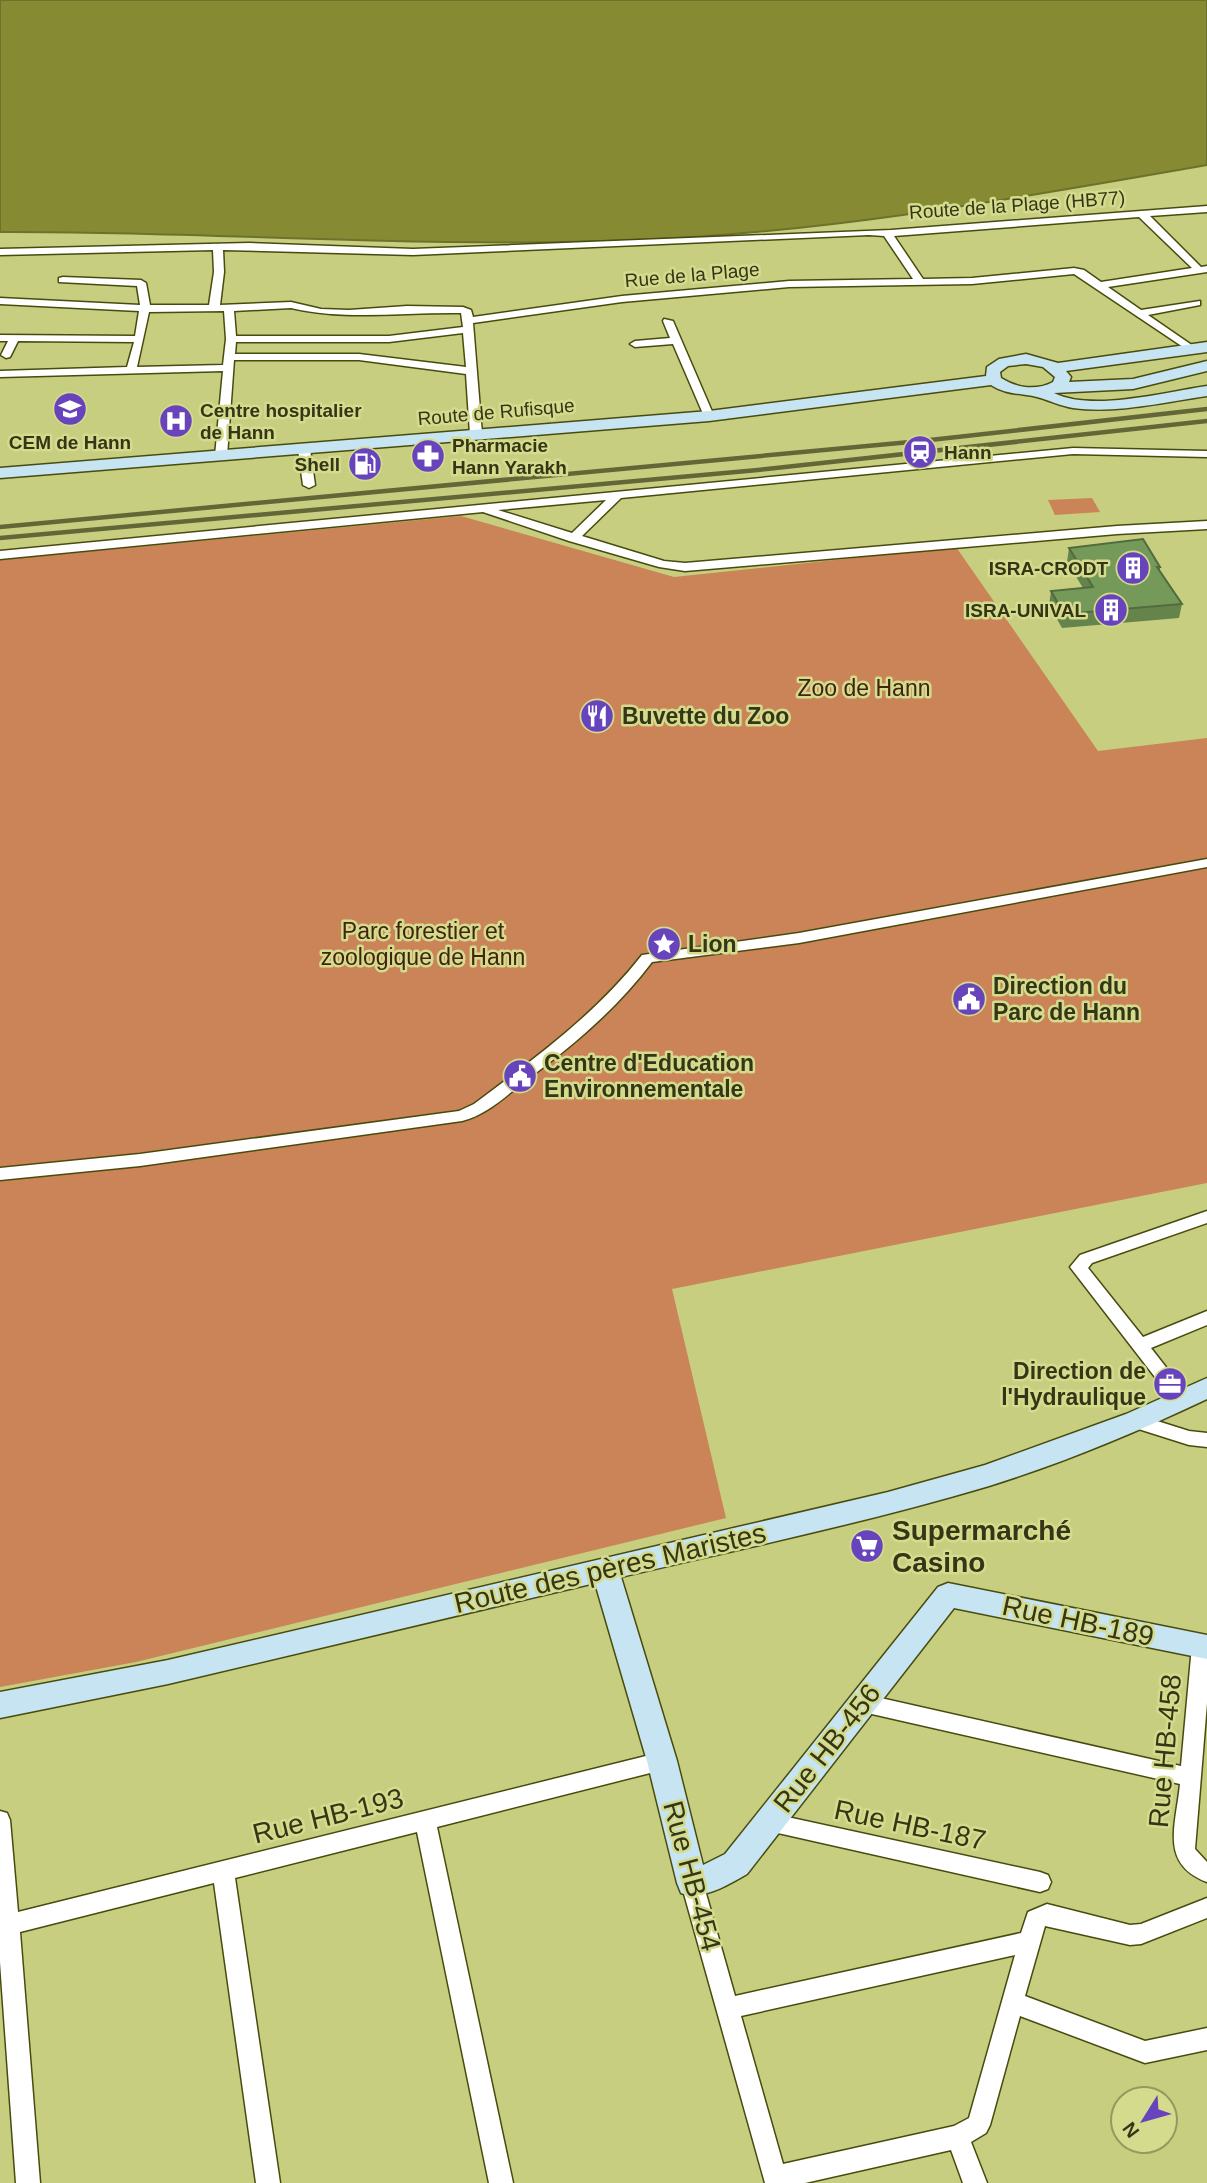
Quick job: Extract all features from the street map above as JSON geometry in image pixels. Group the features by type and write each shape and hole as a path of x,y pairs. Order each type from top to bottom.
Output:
{"main road":[{"name":"Route de Rufisque","path":"0,472 709,416 994,380 1018,391 1039,392 1059,377 1199,349"},
{"name":"Route de Rufisque","path":"994,380 992,370 1004,362 1038,361 1059,377"},
{"path":"1059,377 1083,384 1133,384 1207,366"},
{"path":"1039,392 1062,401 1084,404 1207,391"},
{"name":"Route des pères Maristes","path":"0,1705 168,1672 901,1500 989,1475 1135,1421 1207,1388"},
{"name":"Rue HB-454","path":"605,1569 662,1761 692,1882"},
{"name":"Rue HB-189","path":"948,1595 1204,1647"},
{"name":"Rue HB-456","path":"692,1882 716,1875 736,1864 948,1595"}],"street":[{"name":"Route de la Plage (HB77)","path":"921,284 888,238 891,233 1207,209"},
{"path":"1140,214 1202,269"},
{"path":"63,280 218,247 413,252 891,233"},
{"path":"214,309 219,272 218,247"},
{"path":"0,252 134,265"},
{"path":"131,372 145,308 145,294 134,265"},
{"path":"1099,285 1202,269"},
{"name":"Rue de la Plage","path":"231,339 398,339 622,299 789,284 921,284 1074,271 1199,349"},
{"path":"0,301 68,303 89,308 229,309 291,305 321,312 349,313 458,309 467,312 476,435"},
{"path":"1139,313 1196,303"},
{"path":"221,456 231,339 232,317 229,309"},
{"path":"668,321 709,416"},
{"path":"0,338 139,339"},
{"path":"6,355 15,338"},
{"path":"635,344 676,341"},
{"path":"0,374 131,372 229,363 355,357 406,362 440,370 472,370"},
{"path":"304,449 309,485"},
{"path":"0,555 1073,451 1207,454"},
{"path":"573,538 619,494"},
{"path":"479,508 663,564 685,567 1103,531 1207,525"},
{"path":"0,1174 223,1150 461,1116 480,1108 595,1020 626,988 646,958 799,938 1207,863"},
{"path":"1181,1398 1078,1268 1080,1262 1207,1217"},
{"path":"1140,1345 1207,1318"},
{"path":"1135,1421 1189,1438 1207,1440"},
{"name":"Rue HB-458","path":"1204,1647 1184,1851 1196,1868 1207,1871"},
{"path":"863,1703 1192,1778"},
{"name":"Rue HB-193","path":"8,1925 662,1761"},
{"path":"0,1820 27,2183"},
{"path":"425,1821 501,2183"},
{"name":"Rue HB-187","path":"769,1822 1040,1882"},
{"path":"223,1872 268,2183"},
{"name":"Rue HB-454","path":"692,1882 776,2181"},
{"path":"776,2181 958,2137 978,2125 1036,1919 1047,1914 1130,1935 1141,1934 1207,1908"},
{"path":"729,2008 1029,1942"},
{"path":"1013,2002 1145,2052 1207,2039"},
{"path":"958,2137 975,2183"}],"green space":[{"path":"1092,498 1100,512 1055,515 1048,500"},
{"name":"Parc forestier et zoologique de Hann","path":"461,516 674,577 956,547 1098,751 1207,738 1207,1183 672,1289 726,1518 136,1662 0,1687 0,560"}],"shaded area":[{"path":"0,0 1207,0 1207,165 1064,190 850,222 634,240 396,241 0,232"}],"building":[{"path":"1143,539 1160,567 1157,567 1182,604 1064,614 1051,591 1093,587 1069,548"}],"railway":[{"path":"0,527 921,441 1207,409"},
{"path":"0,538 758,470 1207,421"}],"place":[{"name":"CEM de Hann","path":"70,409"},
{"name":"Centre hospitalier de Hann","path":"176,421"},
{"name":"Hann","path":"920,452"},
{"name":"Pharmacie Hann Yarakh","path":"428,456"},
{"name":"Shell","path":"365,464"},
{"name":"ISRA-CRODT","path":"1133,568"},
{"name":"ISRA-UNIVAL","path":"1111,610"},
{"name":"Buvette du Zoo","path":"597,716"},
{"name":"Lion","path":"664,944"},
{"name":"Direction du Parc de Hann","path":"969,999"},
{"name":"Centre d'Education Environnementale","path":"520,1076"},
{"name":"Direction de l'Hydraulique","path":"1170,1384"},
{"name":"Supermarché Casino","path":"867,1546"}],"park label":[{"name":"Zoo de Hann","path":"864,688"}]}
